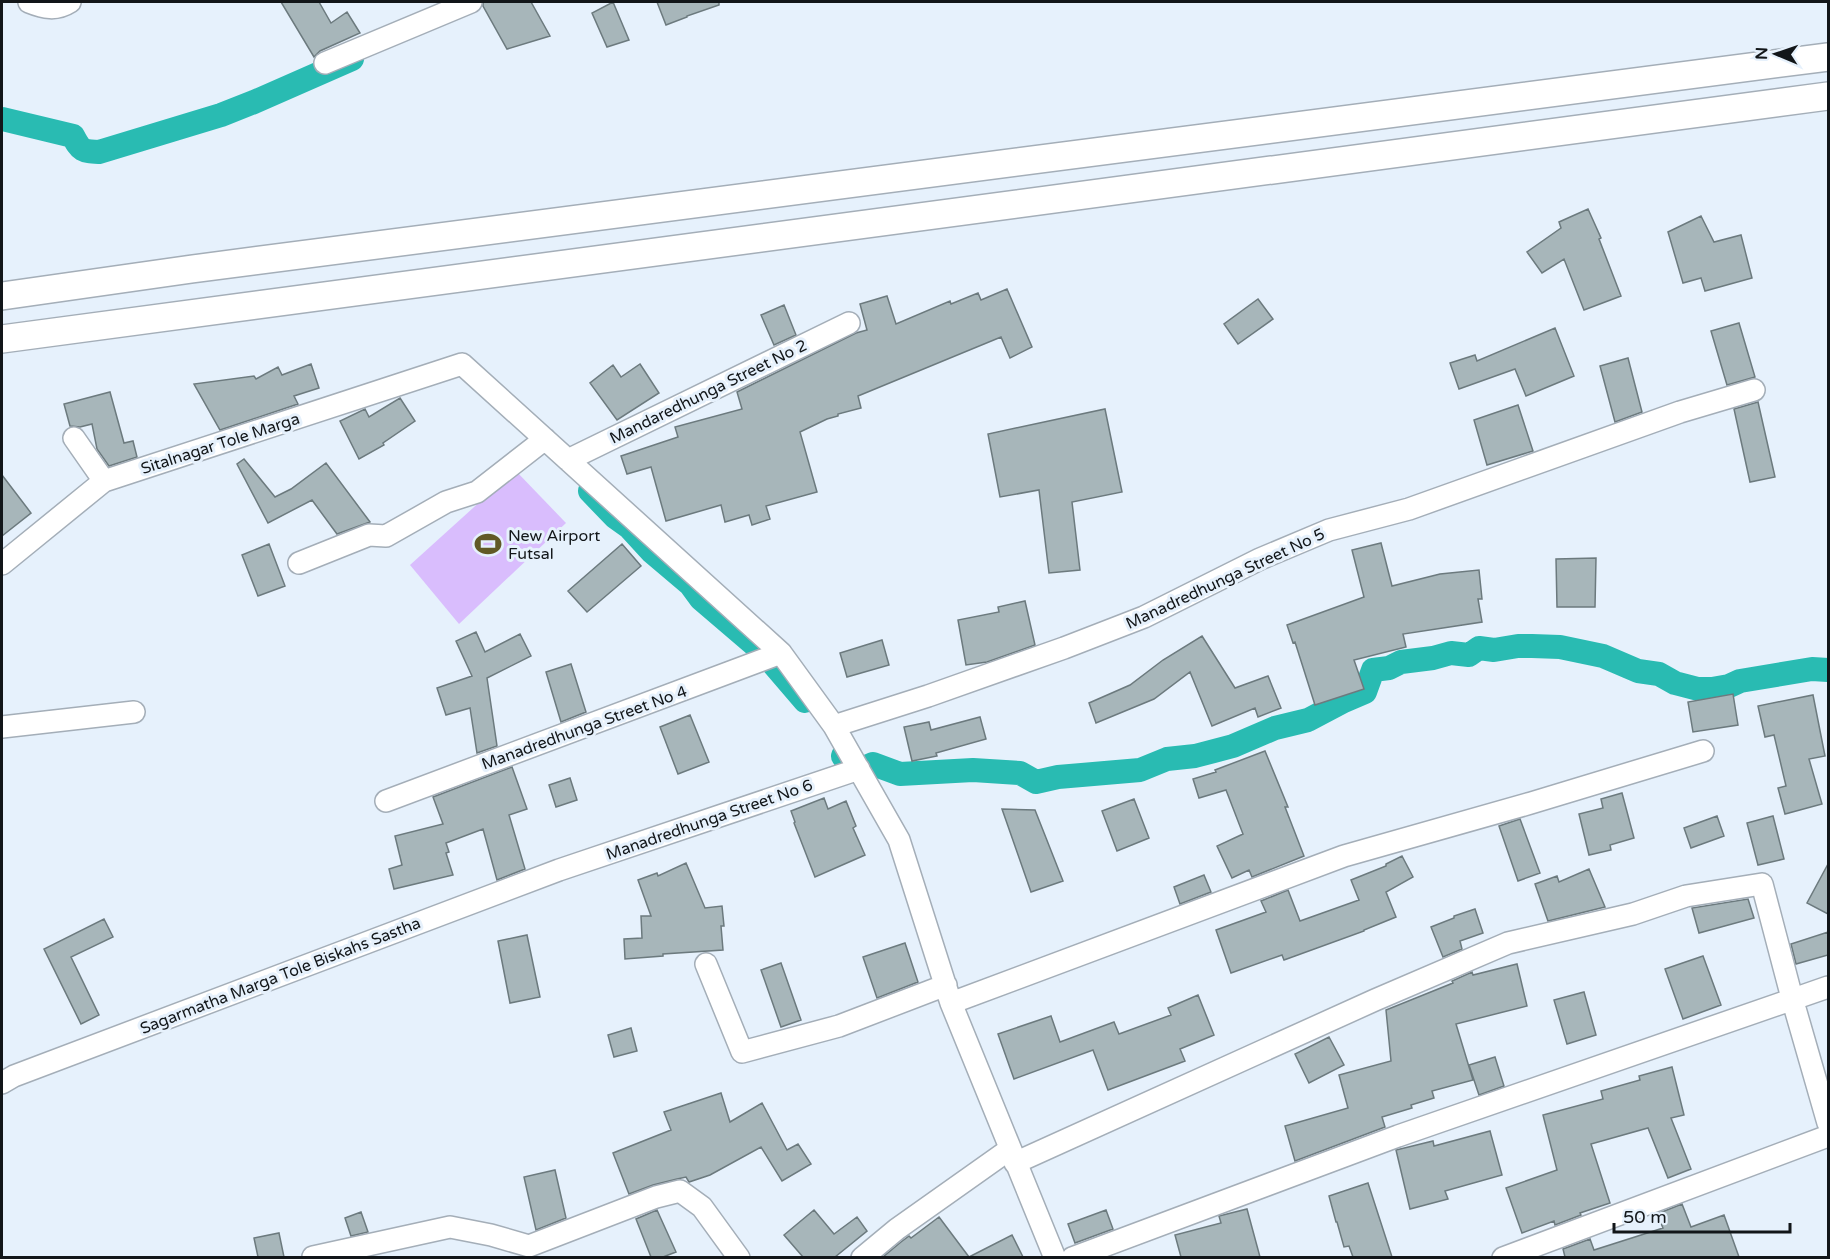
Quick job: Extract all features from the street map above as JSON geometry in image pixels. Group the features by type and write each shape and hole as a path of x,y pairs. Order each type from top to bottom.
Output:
{"street":[{"path":"29,2 42,7 62,7 70,2"},
{"path":"325,63 471,2"},
{"path":"2,296 192,269 1828,57"},
{"path":"2,339 1828,96"},
{"name":"Mandaredhunga Street No 2","path":"568,460 849,323"},
{"name":"Sitalnagar Tole Marga","path":"2,564 104,482 462,364 545,439"},
{"name":"Manadredhunga Street No 5","path":"834,726 928,696 1144,617 1260,560 1329,530 1409,509 1680,412 1754,390"},
{"path":"74,438 104,482"},
{"path":"299,563 369,535 386,536 446,502 477,492 545,439 781,653 834,726 899,840 948,994 1055,1257"},
{"name":"Manadredhunga Street No 4","path":"386,801 781,653"},
{"path":"2,728 134,712"},
{"path":"706,964 742,1052 948,994 1344,856 1703,751"},
{"name":"Manadredhunga Street No 6","path":"559,870 859,769"},
{"name":"Sagarmatha Marga Tole Biskahs Sastha","path":"2,1083 36,1068 559,870"},
{"path":"862,1257 897,1229 1012,1156 1508,942 1633,914 1686,896 1762,884 1828,1123"},
{"path":"1072,1257 1398,1136 1828,987"},
{"path":"1503,1257 1828,1136"},
{"path":"313,1257 450,1227 491,1235 529,1246 656,1197 680,1191 702,1207 739,1257"}],"shaded area":[{"name":"New Airport Futsal","path":"515,470 566,523 459,624 410,565"}],"building":[{"path":"281,2 319,2 331,23 347,12 360,33 320,51 314,57"},
{"path":"483,2 531,2 550,36 507,49 483,6"},
{"path":"613,2 629,40 607,47 592,13"},
{"path":"657,2 719,2 719,5 666,25"},
{"path":"1588,209 1601,238 1599,239 1621,296 1584,310 1564,259 1542,273 1527,252 1561,228 1559,222"},
{"path":"1701,216 1714,242 1741,235 1752,278 1705,291 1701,278 1683,283 1668,232"},
{"path":"1007,289 1032,347 1010,358 1001,337 858,396 861,408 838,414 838,416 800,432 817,492 766,506 770,519 752,525 749,515 725,522 721,505 666,521 651,467 627,474 621,456 678,437 675,427 742,409 737,392 856,333 867,330 860,304 887,296 896,324 950,301 951,304 978,293 981,300"},
{"path":"1258,299 1273,319 1238,344 1224,324"},
{"path":"784,305 796,335 774,345 761,315"},
{"path":"1739,323 1755,377 1727,385 1711,331"},
{"path":"1555,328 1574,376 1526,396 1515,369 1459,389 1450,363 1475,355 1477,361"},
{"path":"1628,358 1642,412 1615,422 1600,366"},
{"path":"311,364 319,388 294,396 298,404 220,430 194,384 254,376 256,379 278,367 282,375"},
{"path":"640,364 659,393 617,420 590,383 613,365 621,377"},
{"path":"110,392 124,443 133,441 137,457 109,466 97,449 92,424 80,427 70,426 64,404"},
{"path":"400,398 415,421 383,443 384,445 359,459 340,421 365,409 369,417"},
{"path":"1758,402 1775,477 1750,482 1734,409"},
{"path":"1518,405 1533,451 1487,465 1474,420"},
{"path":"1105,409 1122,492 1072,502 1080,570 1049,573 1039,490 1000,497 988,434"},
{"path":"244,459 275,497 291,489 326,463 370,522 337,534 312,500 268,523 237,464"},
{"path":"2,475 31,513 2,536"},
{"path":"1381,543 1392,586 1440,574 1479,570 1482,599 1478,599 1482,622 1403,634 1406,647 1354,660 1364,689 1315,705 1295,642 1293,643 1287,625 1364,597 1352,550"},
{"path":"269,544 285,586 258,596 242,555"},
{"path":"622,544 641,566 587,612 568,591"},
{"path":"1596,558 1595,607 1557,607 1556,559"},
{"path":"1025,601 1035,645 987,662 966,665 958,620 999,612 998,607"},
{"path":"476,632 485,652 520,634 531,656 487,678 497,746 477,753 470,708 446,715 437,688 472,676 456,641"},
{"path":"1202,636 1235,688 1268,676 1281,708 1258,717 1255,708 1212,726 1190,672 1154,699 1096,723 1089,703 1130,685 1163,660"},
{"path":"882,640 889,665 847,677 840,653"},
{"path":"571,664 586,712 561,722 546,672"},
{"path":"1733,694 1738,725 1693,732 1688,702"},
{"path":"1813,695 1825,756 1809,759 1822,804 1785,814 1778,788 1786,786 1774,735 1765,737 1758,706"},
{"path":"690,715 709,762 678,774 660,727"},
{"path":"980,717 986,739 936,753 937,756 912,761 904,727 929,722 931,730"},
{"path":"1265,751 1288,807 1285,807 1304,856 1252,877 1249,870 1232,878 1217,846 1243,834 1226,790 1199,798 1193,779 1216,772 1215,770"},
{"path":"512,767 527,809 509,815 525,869 497,880 483,829 446,843 449,852 446,853 453,875 394,889 389,869 402,865 395,836 443,824 433,797"},
{"path":"570,778 577,800 556,807 549,785"},
{"path":"1622,793 1634,838 1610,845 1611,850 1589,855 1579,814 1603,808 1601,799"},
{"path":"824,798 828,809 846,801 856,826 853,828 865,855 815,877 791,811"},
{"path":"1134,799 1149,838 1117,851 1102,811"},
{"path":"1002,809 1035,810 1063,881 1031,892"},
{"path":"1717,816 1724,836 1691,848 1684,828"},
{"path":"1773,816 1784,859 1758,865 1747,823"},
{"path":"1520,819 1540,873 1518,881 1499,826"},
{"path":"1402,856 1413,877 1386,892 1396,917 1284,960 1282,955 1231,973 1216,930 1266,912 1261,901 1288,890 1300,921 1359,900 1351,880 1386,866"},
{"path":"686,863 705,908 722,906 723,950 625,959 624,939 642,938 641,916 651,916 638,880 657,873 658,876"},
{"path":"1828,864 1828,914 1807,903"},
{"path":"1589,869 1605,907 1548,921 1535,884 1557,876 1559,882"},
{"path":"1204,875 1211,892 1180,904 1174,887"},
{"path":"1748,899 1754,918 1699,933 1692,908"},
{"path":"1475,909 1483,933 1460,941 1462,949 1443,957 1431,927"},
{"path":"104,919 113,937 71,957 99,1015 81,1024 44,949"},
{"path":"1828,932 1828,955 1796,964 1791,944"},
{"path":"527,935 540,997 510,1003 498,941"},
{"path":"905,943 918,982 877,998 863,957"},
{"path":"1703,956 1721,1005 1683,1019 1665,969"},
{"path":"781,963 801,1020 781,1027 761,970"},
{"path":"1517,964 1527,1006 1456,1024 1473,1080 1432,1091 1434,1098 1411,1105 1412,1108 1382,1117 1385,1127 1295,1161 1285,1126 1348,1108 1339,1075 1391,1061 1386,1010 1453,983 1452,981 1472,972 1473,975"},
{"path":"1584,992 1596,1035 1567,1044 1554,1000"},
{"path":"1198,995 1214,1035 1180,1049 1185,1061 1108,1090 1093,1050 1014,1079 998,1034 1051,1016 1060,1042 1114,1022 1119,1034 1171,1015 1168,1008"},
{"path":"631,1028 637,1051 614,1057 608,1035"},
{"path":"1329,1037 1344,1065 1309,1083 1295,1054"},
{"path":"1495,1057 1504,1086 1479,1095 1469,1065"},
{"path":"1672,1067 1684,1115 1671,1118 1691,1169 1668,1178 1648,1128 1591,1144 1610,1203 1580,1213 1581,1215 1555,1225 1554,1221 1522,1233 1506,1188 1557,1170 1543,1115 1603,1099 1601,1091 1640,1080 1639,1076"},
{"path":"721,1093 730,1122 762,1103 787,1150 798,1144 811,1164 782,1181 761,1147 710,1175 689,1182 686,1177 677,1179 629,1194 613,1153 671,1130 664,1112"},
{"path":"1490,1131 1502,1175 1445,1191 1448,1199 1410,1209 1396,1150 1433,1141 1434,1146"},
{"path":"555,1170 566,1218 536,1230 524,1177"},
{"path":"1368,1183 1392,1257 1353,1257 1349,1246 1344,1247 1329,1196"},
{"path":"1682,1204 1691,1227 1724,1215 1739,1257 1565,1257 1563,1249 1590,1239 1594,1250 1663,1228 1657,1214"},
{"path":"1247,1209 1260,1257 1181,1257 1175,1235 1221,1223 1219,1216"},
{"path":"657,1210 676,1252 663,1257 651,1257 636,1219"},
{"path":"814,1210 834,1234 857,1217 867,1231 835,1257 803,1257 784,1235"},
{"path":"1106,1210 1113,1229 1075,1243 1068,1224"},
{"path":"361,1212 368,1232 351,1236 345,1218"},
{"path":"939,1217 969,1257 883,1257 909,1236 911,1238"},
{"path":"279,1233 284,1257 258,1257 254,1238"},
{"path":"1012,1235 1023,1257 969,1257"}],"waterway":[{"path":"2,119 73,136 83,149 99,152 221,115 352,59"},
{"path":"590,491 651,551 690,584 701,599 763,652 805,701"},
{"path":"843,756 851,768 864,768 873,764 900,774 973,770 1020,773 1036,782 1058,777 1140,770 1167,759 1195,756 1233,746 1275,728 1308,720 1365,692 1373,670 1389,668 1401,662 1451,653 1469,655 1479,648 1494,650 1518,646 1560,647 1603,656 1638,671 1659,674 1675,683 1698,689 1712,689 1740,681 1812,669 1828,670"}],"place":[{"name":"New Airport Futsal","path":"488,544"}]}
